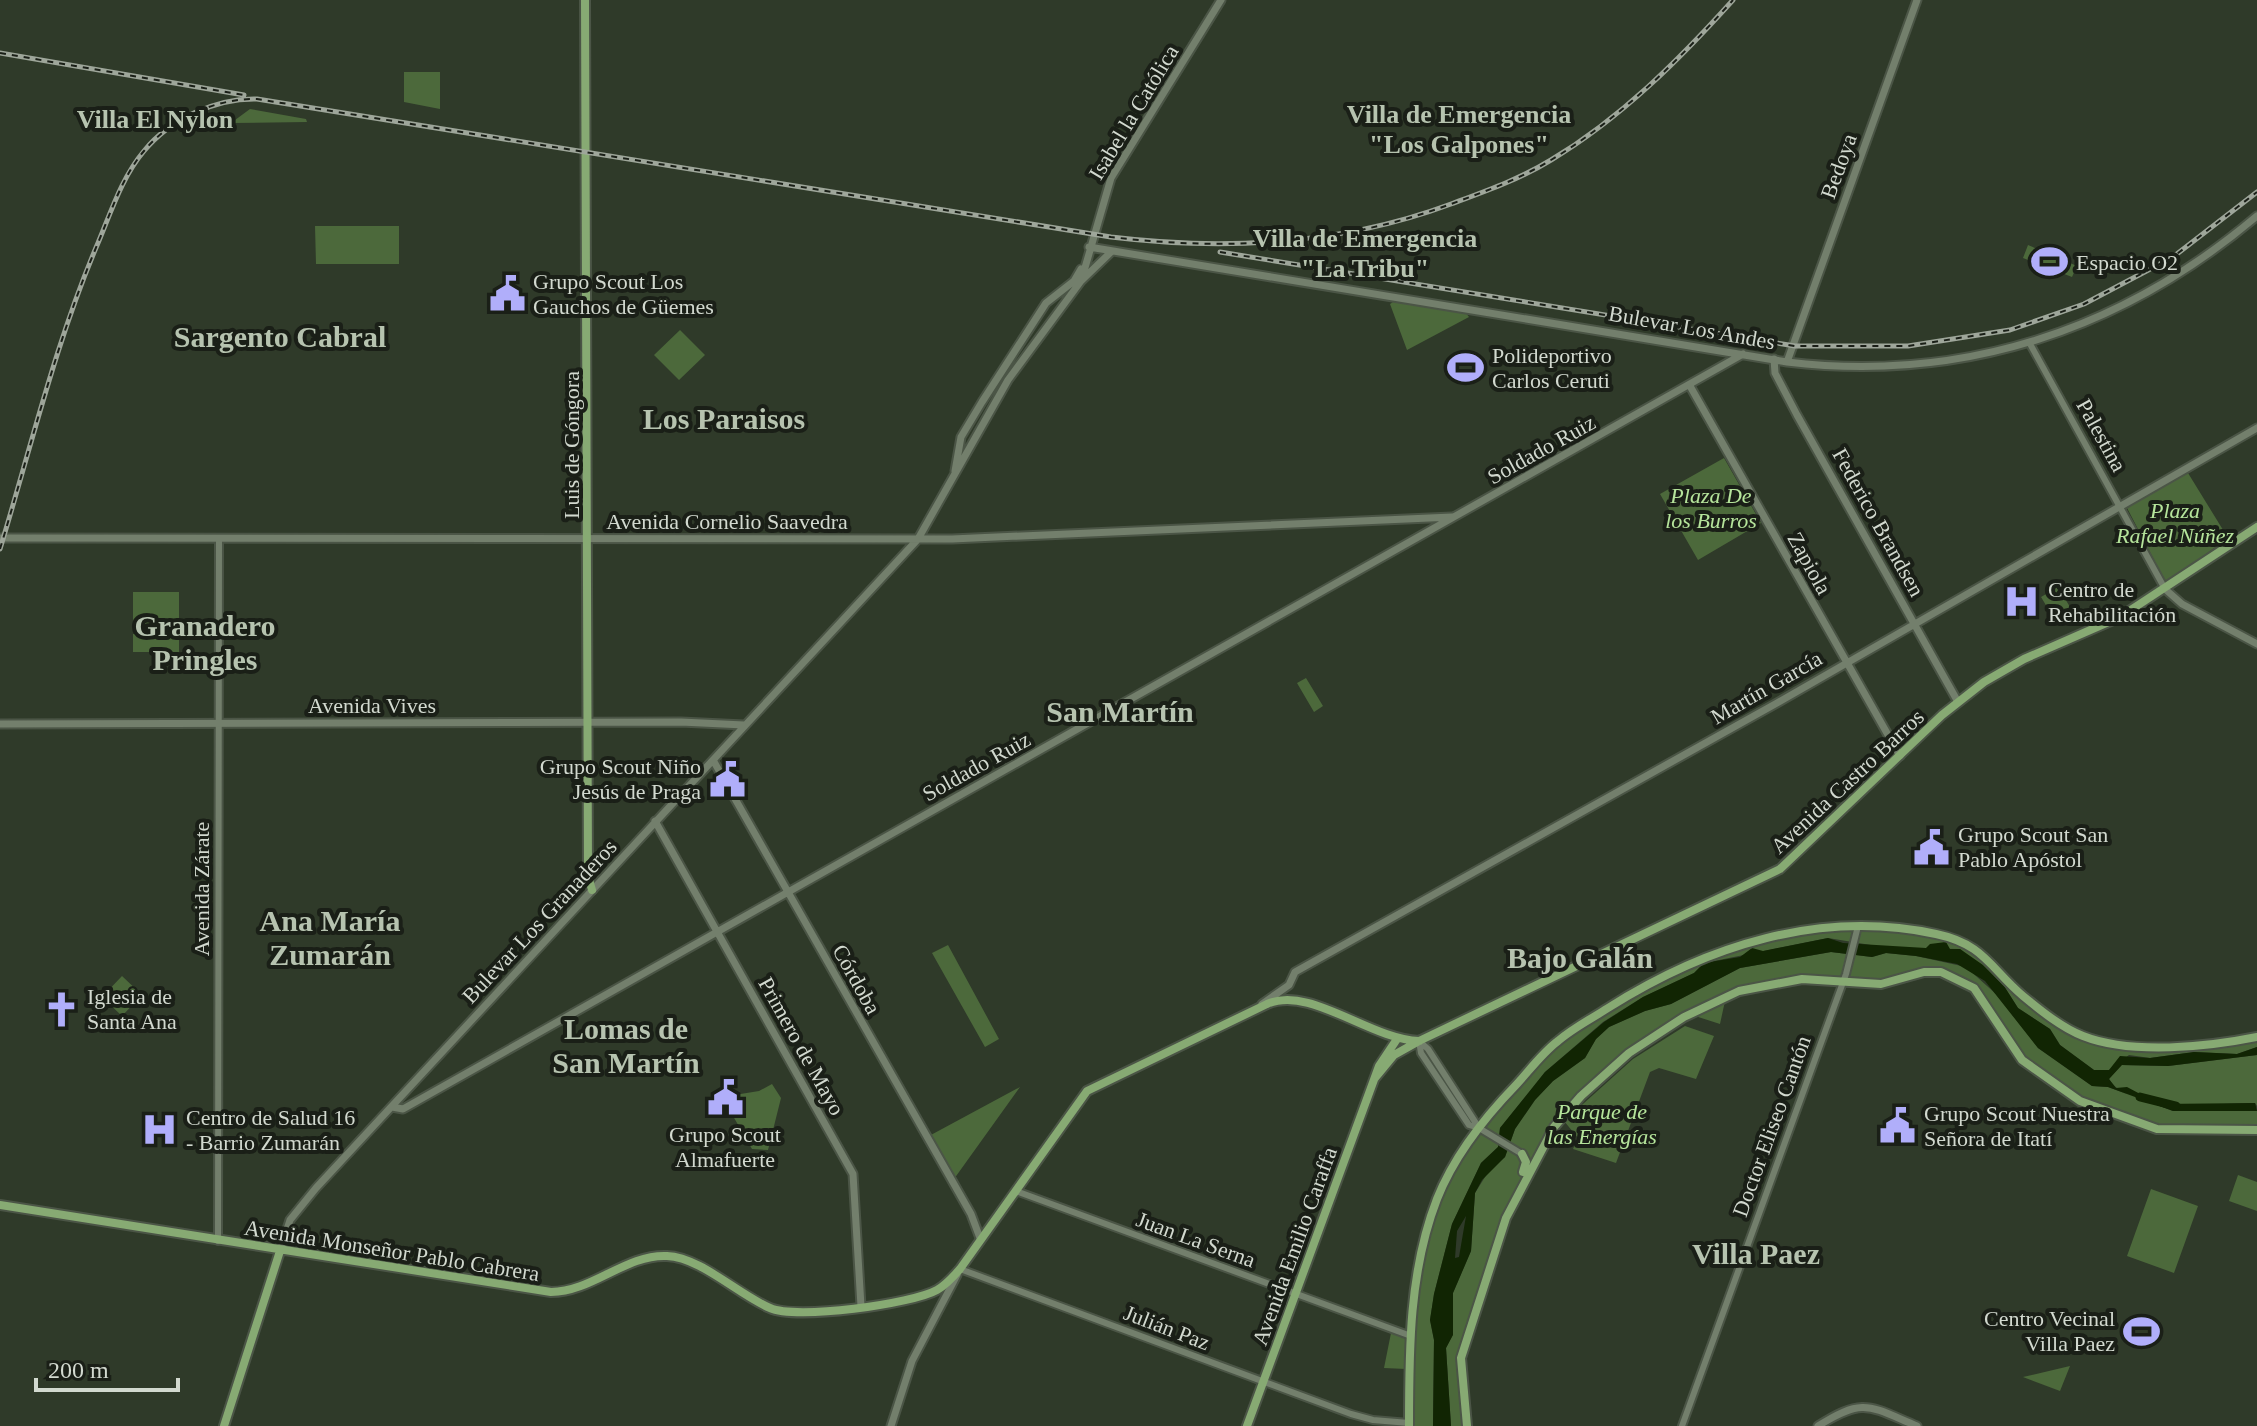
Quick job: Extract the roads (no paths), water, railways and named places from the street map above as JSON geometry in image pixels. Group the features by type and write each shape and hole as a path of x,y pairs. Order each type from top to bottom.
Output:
{"main road":[{"name":"Luis de Góngora","path":"585,0 588,876 592,890"},
{"name":"Isabel la Católica","path":"1089,247 1111,178 1221,0"},
{"name":"Bedoya","path":"1787,362 1917,0"},
{"name":"Bulevar Los Andes","path":"1089,247 1787,362 1913,365 1961,360 2029,342 2113,312 2201,258 2257,216"},
{"name":"Bulevar Los Granaderos","path":"1081,281 1089,247"},
{"name":"Bulevar Los Granaderos","path":"953,481 959,445 968,425 1046,303 1076,278 1089,247"},
{"name":"Bulevar Los Granaderos","path":"224,1426 293,1216 918,539 953,481 1001,389 1081,281 1112,251"},
{"name":"Bedoya","path":"1795,346 1796,363"},
{"name":"Soldado Ruiz","path":"392,1107 403,1109 1743,354"},
{"name":"Federico Brandsen","path":"1774,359 1775,373 1958,702"},
{"name":"Zapiola","path":"1690,386 1900,756"},
{"name":"Martín García","path":"1256,1009 1289,985 1292,975 2257,428"},
{"name":"Avenida Cornelio Saavedra","path":"0,538 918,539 1454,517"},
{"name":"Avenida Castro Barros","path":"1419,1041 1780,869 1958,702 2009,666 2111,622 2257,527"},
{"path":"2165,589 2175,600 2257,644"},
{"name":"Avenida Vives","path":"0,724 589,722 744,725"},
{"name":"Córdoba","path":"713,760 971,1214 980,1238"},
{"name":"Primero de Mayo","path":"655,821 853,1174 861,1306"},
{"path":"1409,1424 1411,1336 1420,1257 1445,1181 1481,1129 1558,1040 1660,977 1736,945 1803,931 1857,929 1933,933 1960,941 1994,965 2023,996 2061,1024 2092,1039 2132,1045 2208,1046 2257,1037"},
{"path":"1489,1274 1487,1265 1504,1210 1526,1166 1523,1155 1534,1151 1556,1118 1653,1035 1728,996 1793,980 1844,977 1881,984 1934,970 1957,977 1980,993 2022,1060 2080,1101 2157,1129 2257,1130"},
{"name":"Avenida Monseñor Pablo Cabrera","path":"0,1205 555,1292 645,1259 670,1256 690,1263 765,1306 784,1313 906,1301 935,1291 960,1269 1087,1091 1281,998 1294,998 1397,1039"},
{"path":"1383,1034 1387,1049"},
{"path":"1397,1039 1419,1041"},
{"name":"Avenida Emilio Caraffa","path":"1247,1426 1375,1078 1387,1049 1397,1039"},
{"name":"Avenida Emilio Caraffa","path":"1375,1078 1394,1055 1419,1041"},
{"path":"1467,1426 1461,1358 1511,1206 1534,1160 1571,1106"},
{"name":"Córdoba","path":"971,1214 987,1228"},
{"path":"891,1426 910,1364 960,1269"},
{"path":"935,1291 942,1293 944,1301"},
{"path":"1818,1426 1855,1406 1882,1412 1917,1426"}],"street":[{"name":"Palestina","path":"2029,342 2165,589"},
{"name":"Avenida Zárate","path":"218,1241 219,538"},
{"name":"Doctor Eliseo Cantón","path":"1682,1426 1844,977 1857,929"},
{"path":"1419,1041 1428,1049 1481,1129 1523,1155"},
{"name":"Juan La Serna","path":"1016,1191 1411,1336"},
{"name":"Julián Paz","path":"960,1269 1351,1414 1409,1424"}],"waterway":[{"path":"2140,1097 2176,1106"}],"railway":[{"path":"0,549 69,318 123,183 144,151 167,129 210,107 257,99 1111,237 1241,244 1326,236 1368,228 1410,218 1515,179 1577,144 1625,107 1670,66 1733,0"},
{"path":"0,53 244,95"},
{"path":"1220,252 1795,346 1908,346 2010,330 2084,304 2173,257 2257,192"}],"place":[{"name":"Espacio O2","path":"2050,262"},
{"name":"Grupo Scout Los Gauchos de Güemes","path":"507,294"},
{"name":"Polideportivo Carlos Ceruti","path":"1466,368"},
{"name":"Centro de Rehabilitación","path":"2022,602"},
{"name":"Grupo Scout Niño Jesús de Praga","path":"727,779"},
{"name":"Grupo Scout San Pablo Apóstol","path":"1932,847"},
{"name":"Iglesia de Santa Ana","path":"61,1009"},
{"name":"Grupo Scout Almafuerte","path":"725,1098"},
{"name":"Grupo Scout Nuestra Señora de Itatí","path":"1898,1126"},
{"name":"Centro de Salud 16 - Barrio Zumarán","path":"160,1130"},
{"name":"Centro Vecinal Villa Paez","path":"2141,1331"}],"district":[{"name":"Villa El Nylon","path":"155,119"},
{"name":"Villa de Emergencia \"Los Galpones\"","path":"1459,129"},
{"name":"Villa de Emergencia \"La Tribu\"","path":"1365,253"},
{"name":"Sargento Cabral","path":"280,337"},
{"name":"Los Paraisos","path":"724,419"},
{"name":"Granadero Pringles","path":"205,643"},
{"name":"San Martín","path":"1120,712"},
{"name":"Ana María Zumarán","path":"330,938"},
{"name":"Bajo Galán","path":"1580,958"},
{"name":"Lomas de San Martín","path":"626,1046"},
{"name":"Villa Paez","path":"1756,1254"}],"park label":[{"name":"Plaza De los Burros","path":"1711,508"},
{"name":"Plaza Rafael Núñez","path":"2175,522"},
{"name":"Parque de las Energías","path":"1602,1124"}]}
